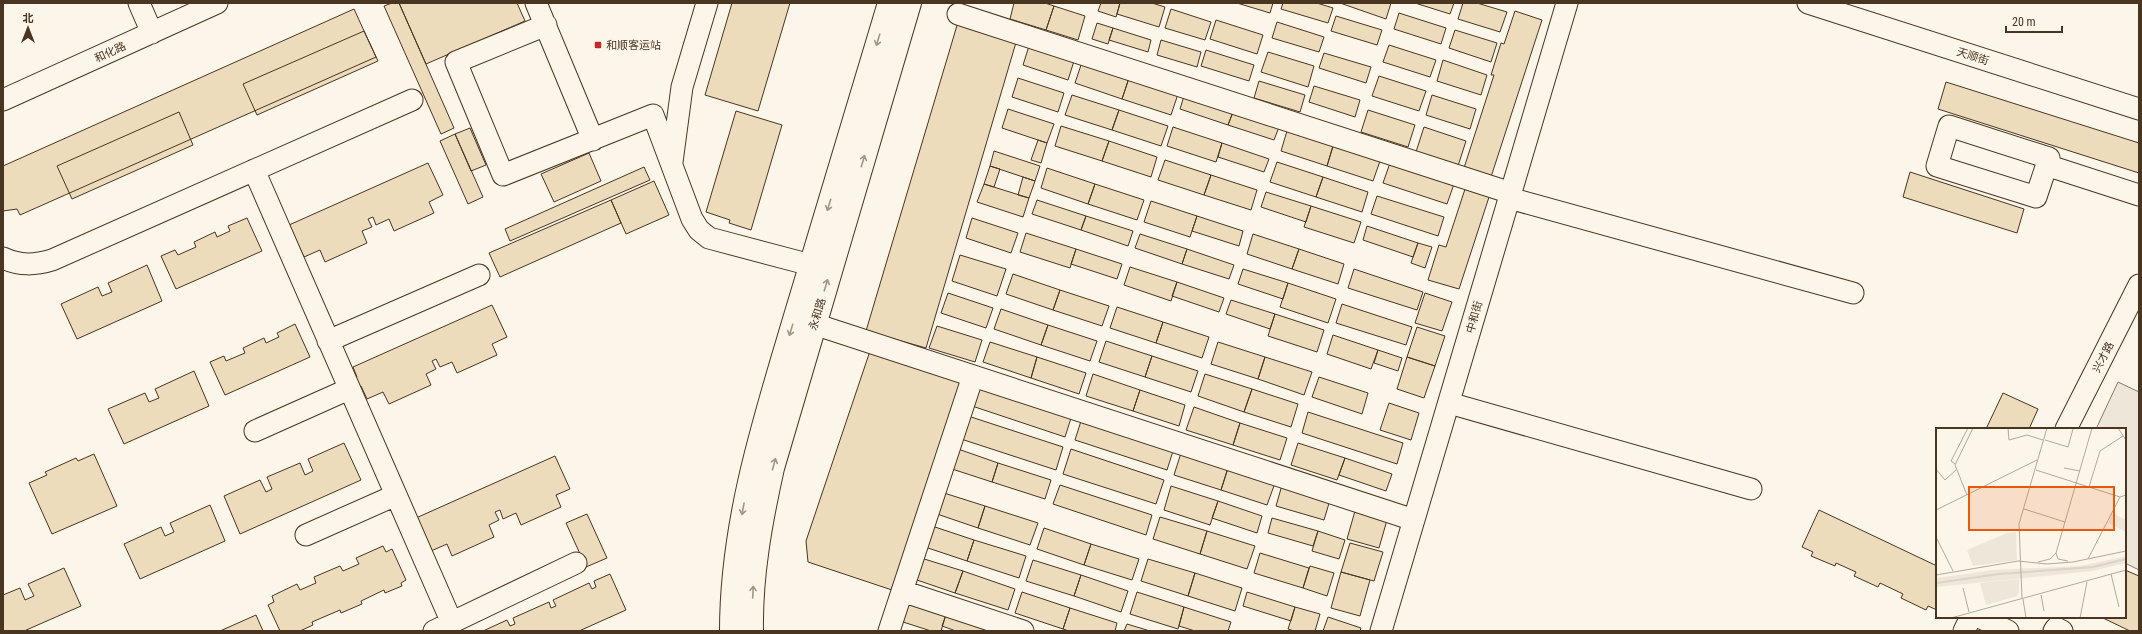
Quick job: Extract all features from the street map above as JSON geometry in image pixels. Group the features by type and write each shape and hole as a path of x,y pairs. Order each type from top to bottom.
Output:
{"main road":[{"name":"永和路","path":"731,631 733,583 746,492 768,407 889,3"},
{"name":"永和路","path":"752,631 753,585 773,468 814,324 910,3"}],"street":[{"path":"140,3 152,33"},
{"name":"和化路","path":"3,100 217,3"},
{"path":"536,3 593,140"},
{"path":"672,166 682,87 707,3"},
{"name":"中和街","path":"1381,631 1567,3"},
{"name":"天顺街","path":"1808,3 2139,109"},
{"path":"958,14 1510,196 1853,292"},
{"path":"546,25 456,62 503,175 652,115 692,219 700,230 710,238 811,265"},
{"path":"3,258 13,263 26,264 52,260 412,100"},
{"path":"1950,126 2049,158 2046,165 2036,197 1937,166 1950,126"},
{"path":"2046,165 2139,194"},
{"path":"254,170 396,495 443,627 576,563"},
{"path":"328,341 479,275"},
{"name":"兴才路","path":"2067,428 2139,286"},
{"path":"814,324 1414,520"},
{"path":"889,631 973,376"},
{"path":"255,431 349,388"},
{"path":"1449,403 1751,489"},
{"path":"306,535 396,495"},
{"path":"902,592 1023,631"},
{"path":"1964,631 1970,618"},
{"path":"1981,618 2008,631"},
{"path":"2054,631 2056,628 2062,631"}],"shaded area":[{"path":"2118,382 2139,392 2139,570 2126,564 2126,428 2096,428"}],"building":[{"path":"392,3 399,3 454,128 441,134 384,6"},
{"path":"399,3 517,3 525,21 426,64"},
{"path":"732,3 790,3 758,111 705,95"},
{"path":"1014,3 1045,3 1054,6 1046,30 1010,19"},
{"path":"1101,3 1120,3 1116,17 1098,11"},
{"path":"1120,3 1152,3 1165,7 1159,27 1117,14"},
{"path":"1237,3 1273,3 1270,13"},
{"path":"1283,3 1317,3 1333,8 1328,23 1281,9"},
{"path":"1340,3 1391,3 1386,19"},
{"path":"1415,3 1454,3 1450,14"},
{"path":"1463,3 1477,3 1507,12 1500,32 1458,19"},
{"path":"1054,6 1085,16 1078,40 1046,30"},
{"path":"354,9 376,57 20,215 17,209 3,211 3,166"},
{"path":"1171,9 1211,22 1205,40 1165,28"},
{"path":"1515,11 1542,20 1490,180 1463,171 1494,75 1491,75 1501,43 1504,44"},
{"path":"1399,13 1446,28 1441,44 1394,29"},
{"path":"1336,16 1382,30 1377,45 1331,31"},
{"path":"1216,20 1263,35 1257,54 1210,39"},
{"path":"958,22 1017,39 926,348 866,331"},
{"path":"1277,22 1324,37 1319,52 1272,38"},
{"path":"1097,23 1113,28 1108,44 1092,39"},
{"path":"1113,28 1151,40 1148,52 1109,40"},
{"path":"1455,30 1497,43 1491,62 1449,48"},
{"path":"364,31 378,61 257,115 243,84"},
{"path":"1161,40 1201,52 1197,67 1157,55"},
{"path":"1389,45 1436,60 1430,77 1383,62"},
{"path":"1029,46 1074,61 1068,80 1023,65"},
{"path":"1206,50 1254,65 1249,81 1201,66"},
{"path":"1268,52 1314,66 1308,87 1261,72"},
{"path":"1324,53 1371,67 1366,83 1319,68"},
{"path":"1443,60 1487,75 1481,95 1437,81"},
{"path":"1082,62 1129,78 1122,99 1075,83"},
{"path":"1379,76 1426,91 1419,111 1372,96"},
{"path":"1018,78 1064,93 1058,112 1012,97"},
{"path":"1129,78 1178,94 1171,115 1122,99"},
{"path":"1259,81 1305,95 1300,112 1254,98"},
{"path":"1946,82 2139,143 2139,173 1938,109"},
{"path":"1314,86 1360,100 1355,117 1309,102"},
{"path":"1072,95 1119,110 1112,130 1065,115"},
{"path":"1432,95 1476,109 1470,129 1426,115"},
{"path":"1184,96 1233,112 1228,125 1180,109"},
{"path":"1008,109 1054,124 1047,143 1002,128"},
{"path":"1119,110 1168,126 1161,146 1112,130"},
{"path":"1368,110 1415,125 1408,147 1361,132"},
{"path":"736,111 782,125 751,230 729,223 730,220 706,212"},
{"path":"179,112 193,145 72,199 57,166"},
{"path":"1233,112 1279,127 1274,140 1228,125"},
{"path":"1061,126 1109,141 1102,161 1055,146"},
{"path":"1173,127 1222,143 1216,162 1167,146"},
{"path":"1424,127 1466,141 1457,169 1415,155"},
{"path":"470,128 486,165 471,171 455,134"},
{"path":"1287,131 1333,146 1327,166 1281,151"},
{"path":"455,134 483,197 468,204 440,141"},
{"path":"1038,140 1047,143 1041,163 1031,160"},
{"path":"1109,141 1157,157 1151,177 1102,161"},
{"path":"1222,143 1269,159 1264,172 1218,157"},
{"path":"1333,146 1380,161 1373,181 1327,166"},
{"path":"994,151 1040,166 1035,181 990,166"},
{"path":"589,153 601,181 554,202 541,174"},
{"path":"1165,160 1211,175 1204,195 1158,180"},
{"path":"1277,162 1323,177 1316,197 1270,182"},
{"path":"428,163 443,195 429,202 434,213 394,231 389,219 376,225 373,217 368,219 372,227 362,231 367,243 325,262 320,250 304,257 289,225"},
{"path":"1390,163 1454,184 1447,204 1383,183"},
{"path":"990,166 1000,169 994,187 984,184"},
{"path":"644,167 650,180 510,241 505,229"},
{"path":"1047,168 1095,184 1088,204 1041,188"},
{"path":"1910,172 2024,209 2017,233 1903,197"},
{"path":"1211,175 1257,190 1251,210 1204,195"},
{"path":"1023,177 1035,181 1029,198 1018,195"},
{"path":"1323,177 1368,192 1362,212 1316,197"},
{"path":"654,181 669,215 626,234 611,200"},
{"path":"1467,183 1491,191 1459,289 1428,280 1439,245 1446,247"},
{"path":"984,184 1029,198 1023,217 977,202"},
{"path":"1095,184 1144,200 1137,220 1088,204"},
{"path":"1266,192 1311,206 1306,222 1261,207"},
{"path":"1377,196 1444,217 1438,236 1371,214"},
{"path":"611,200 621,223 500,277 489,253"},
{"path":"1037,200 1086,216 1081,230 1032,214"},
{"path":"1151,201 1197,216 1190,237 1144,222"},
{"path":"1311,206 1361,222 1354,243 1304,227"},
{"path":"1086,216 1133,231 1128,246 1081,230"},
{"path":"1197,216 1243,231 1239,246 1192,231"},
{"path":"247,218 262,251 176,289 161,256 175,250 178,255 196,247 194,242 215,232 217,237 230,231 228,226"},
{"path":"972,218 1018,233 1011,253 966,238"},
{"path":"1367,226 1418,243 1413,257 1363,240"},
{"path":"1026,233 1076,249 1070,268 1020,252"},
{"path":"1140,234 1187,249 1182,264 1135,248"},
{"path":"1253,234 1299,249 1292,269 1247,254"},
{"path":"1418,243 1432,247 1425,268 1411,263"},
{"path":"1076,249 1122,264 1117,279 1071,264"},
{"path":"1187,249 1234,265 1229,279 1182,264"},
{"path":"1299,249 1344,264 1338,284 1292,269"},
{"path":"960,255 1006,269 997,296 952,281"},
{"path":"147,265 162,301 77,339 61,304 98,287 102,296 112,292 108,283"},
{"path":"1130,267 1177,282 1171,301 1124,285"},
{"path":"1243,269 1288,283 1283,299 1238,284"},
{"path":"1354,269 1423,292 1417,310 1348,288"},
{"path":"1013,274 1060,290 1053,310 1006,294"},
{"path":"1177,282 1224,298 1219,312 1172,296"},
{"path":"1288,283 1336,299 1328,323 1280,307"},
{"path":"1060,290 1109,306 1102,326 1053,310"},
{"path":"948,293 993,308 986,328 941,313"},
{"path":"1425,293 1452,302 1442,331 1415,323"},
{"path":"1231,300 1275,314 1270,329 1226,314"},
{"path":"1342,304 1412,327 1406,345 1336,323"},
{"path":"492,305 507,337 492,344 497,355 457,373 452,362 440,367 436,359 432,361 436,369 426,374 431,385 389,404 383,392 367,399 361,386 358,388 353,379 357,377 353,367"},
{"path":"1117,307 1163,322 1156,343 1110,328"},
{"path":"1001,309 1048,325 1041,345 994,329"},
{"path":"1275,314 1324,330 1317,352 1268,336"},
{"path":"1163,322 1209,337 1202,358 1156,343"},
{"path":"295,324 310,357 225,395 210,362 224,356 226,361 245,353 243,348 264,338 266,343 279,337 277,333"},
{"path":"1048,325 1097,341 1090,361 1041,345"},
{"path":"937,326 982,340 975,362 929,348"},
{"path":"1417,327 1445,336 1435,366 1407,357"},
{"path":"1333,335 1378,350 1371,369 1327,354"},
{"path":"1106,341 1152,356 1145,377 1099,362"},
{"path":"990,342 1037,357 1031,378 983,362"},
{"path":"1218,342 1265,357 1258,379 1211,364"},
{"path":"1378,350 1402,358 1398,371 1374,363"},
{"path":"870,351 968,384 898,592 808,562 806,541"},
{"path":"1152,356 1198,371 1191,392 1145,377"},
{"path":"1037,357 1086,373 1079,394 1031,378"},
{"path":"1265,357 1312,372 1304,395 1258,379"},
{"path":"1407,357 1435,366 1424,398 1397,389"},
{"path":"194,371 209,406 124,444 108,409 145,393 149,402 159,398 155,389"},
{"path":"1093,374 1140,390 1133,411 1086,396"},
{"path":"1205,374 1252,389 1244,412 1198,396"},
{"path":"1319,377 1368,393 1362,414 1312,397"},
{"path":"979,384 1072,415 1065,437 972,406"},
{"path":"1252,389 1298,404 1291,427 1244,412"},
{"path":"1140,390 1185,405 1179,426 1133,411"},
{"path":"2003,393 2038,409 2029,428 1986,428"},
{"path":"1389,403 1419,413 1411,440 1380,430"},
{"path":"1194,407 1240,423 1233,445 1186,430"},
{"path":"1308,412 1403,443 1397,464 1302,433"},
{"path":"968,416 1063,447 1056,470 961,439"},
{"path":"1081,421 1173,451 1167,470 1075,440"},
{"path":"1240,423 1287,438 1280,460 1233,445"},
{"path":"344,443 361,480 240,534 224,496 260,480 266,492 272,489 267,477 300,463 305,475 313,471 308,459"},
{"path":"1298,443 1345,458 1337,480 1291,465"},
{"path":"958,449 998,463 992,482 952,469"},
{"path":"1071,449 1164,480 1156,504 1063,474"},
{"path":"1181,453 1228,468 1221,490 1174,475"},
{"path":"94,454 117,506 52,534 29,483 47,475 45,472 76,458 78,461"},
{"path":"555,456 570,489 556,495 561,507 521,525 516,513 503,519 500,510 495,512 499,520 489,525 494,537 452,556 447,544 431,551 416,518"},
{"path":"1345,458 1392,474 1386,491 1339,475"},
{"path":"998,463 1051,480 1045,499 992,482"},
{"path":"1228,468 1275,483 1267,505 1221,490"},
{"path":"1060,485 1152,515 1146,535 1053,504"},
{"path":"1282,485 1330,500 1324,520 1276,506"},
{"path":"1171,486 1218,501 1210,525 1164,510"},
{"path":"944,493 985,506 978,528 937,514"},
{"path":"1218,501 1262,516 1257,533 1212,518"},
{"path":"210,505 225,541 140,579 124,544 161,527 165,536 174,532 170,523"},
{"path":"985,506 1038,523 1030,545 978,528"},
{"path":"1819,510 1936,566 1936,610 1928,606 1926,610 1901,598 1903,594 1880,583 1878,587 1854,576 1856,572 1836,563 1835,566 1811,556 1813,552 1802,547"},
{"path":"1355,511 1387,520 1379,548 1347,539"},
{"path":"587,514 607,558 586,567 566,523"},
{"path":"1160,517 1207,531 1200,554 1153,539"},
{"path":"1272,518 1318,531 1313,546 1268,533"},
{"path":"932,526 974,540 967,561 925,547"},
{"path":"1044,528 1091,544 1084,565 1037,549"},
{"path":"1207,531 1255,546 1247,569 1200,554"},
{"path":"1318,531 1345,540 1339,559 1312,551"},
{"path":"974,540 1026,556 1019,578 967,561"},
{"path":"1350,543 1383,552 1374,581 1341,572"},
{"path":"1091,544 1139,559 1132,580 1084,565"},
{"path":"383,546 386,552 392,549 406,580 401,583 402,586 385,593 384,590 361,601 362,604 341,613 340,610 312,622 313,625 300,631 280,631 268,605 274,602 272,596 297,584 300,590 316,583 314,577 340,566 343,571 359,564 356,558"},
{"path":"1260,553 1309,568 1303,588 1254,573"},
{"path":"921,558 963,571 955,593 914,579"},
{"path":"1148,559 1195,573 1188,596 1141,581"},
{"path":"1033,560 1081,575 1074,596 1026,581"},
{"path":"1310,566 1334,573 1327,596 1303,588"},
{"path":"64,568 81,606 24,631 3,631 3,595 20,588 25,600 34,596 28,584"},
{"path":"2126,570 2139,576 2139,631 2130,631 2103,618 2126,618"},
{"path":"963,571 1015,589 1008,610 955,593"},
{"path":"1341,572 1370,580 1360,616 1331,608"},
{"path":"1195,573 1242,588 1235,611 1188,596"},
{"path":"610,574 626,610 579,631 483,631 507,620 510,626 515,624 513,618 549,602 551,608 556,606 553,600 589,583 592,589 596,587 594,581"},
{"path":"1081,575 1128,591 1121,612 1074,596"},
{"path":"1022,592 1070,608 1063,629 1015,613"},
{"path":"1137,592 1184,607 1178,629 1130,614"},
{"path":"1247,592 1295,607 1291,621 1243,606"},
{"path":"908,598 947,611 941,631 931,631 900,621"},
{"path":"1184,607 1231,622 1228,631 1195,631 1179,626"},
{"path":"1295,607 1320,614 1315,631 1294,631 1288,629"},
{"path":"1070,608 1117,623 1115,631 1069,631 1063,629"},
{"path":"947,612 1002,631 956,631 942,626"},
{"path":"256,615 263,631 220,631"},
{"path":"1328,617 1361,628 1360,631 1323,631"},
{"path":"1127,624 1150,631 1124,631"}],"place":[{"name":"和顺客运站","path":"598,45"}]}
